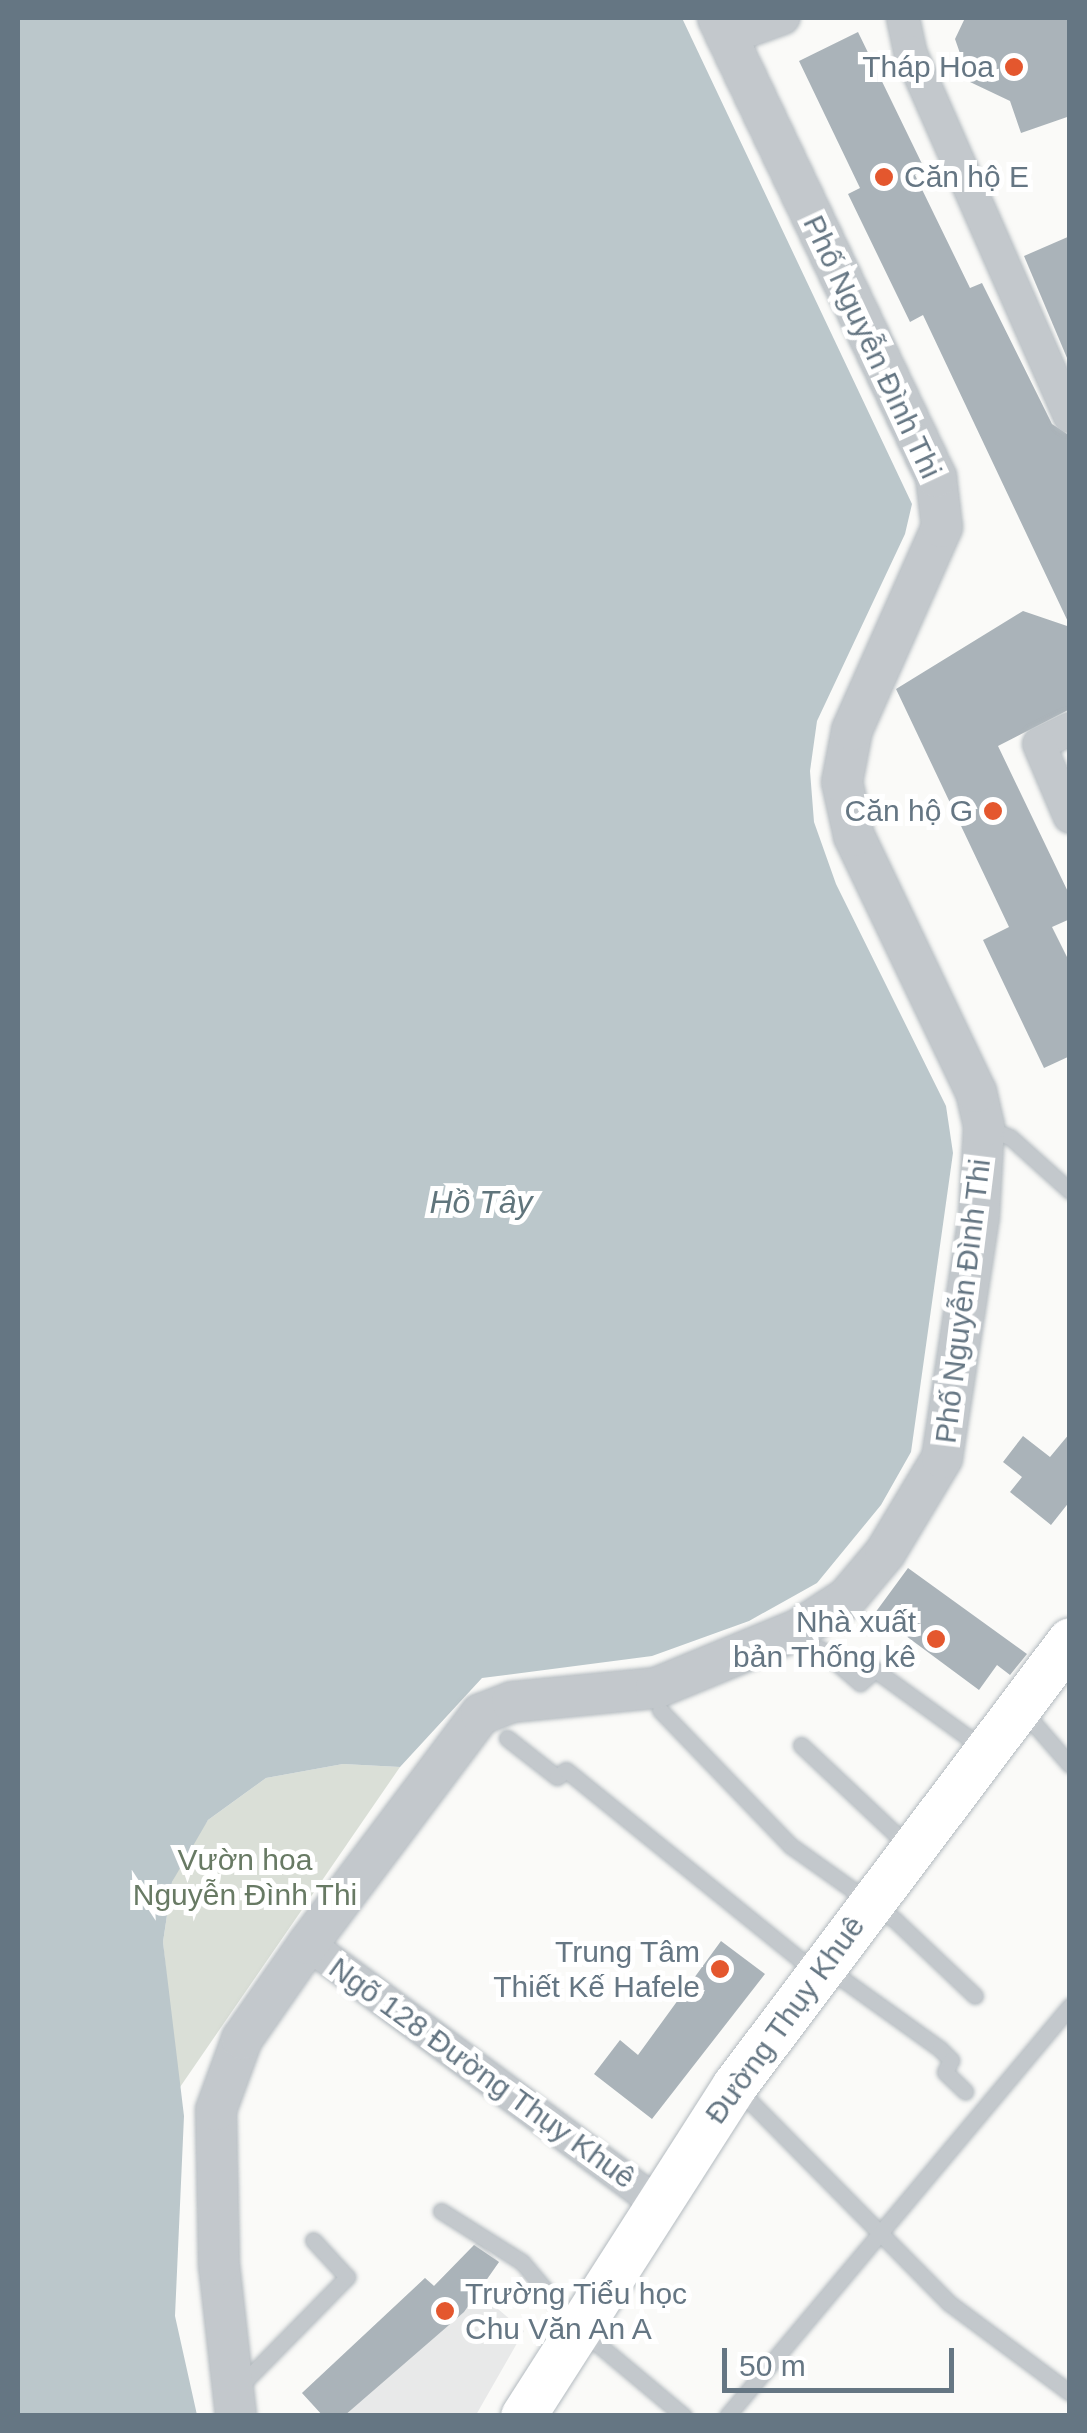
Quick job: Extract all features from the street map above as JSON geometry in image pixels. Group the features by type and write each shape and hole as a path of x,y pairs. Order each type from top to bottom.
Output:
{"main road":[{"name":"Đường Thụy Khuê","path":"523,2416 575,2325 734,2086 984,1749 1070,1640"}],"street":[{"path":"723,28 783,18"},
{"path":"903,18 910,52 1070,416"},
{"name":"Phố Nguyễn Đình Thi","path":"237,2402 219,2266 216,2110 242,2039 308,1944 481,1714 512,1702 656,1688 799,1630 847,1598 886,1553 942,1458 979,1216 984,1126 976,1092 854,836 842,782 852,730 942,527 936,477 723,28"},
{"path":"1067,802 1038,744 1070,729"},
{"name":"Ngõ 128 Đường Thụy Khuê","path":"308,1944 656,2202"}],"lane":[{"path":"984,1126 1010,1137 1070,1191"},
{"path":"821,1649 860,1683 875,1670 984,1749"},
{"path":"1018,1704 1070,1765"},
{"path":"660,1710 791,1846 870,1904 975,1996"},
{"path":"507,1738 556,1778 566,1770 818,1973 841,1978 940,2049 951,2060 944,2072 966,2091"},
{"path":"802,1745 911,1848"},
{"path":"727,2416 885,2234 1070,2006"},
{"path":"734,2086 989,2338 1070,2393"},
{"path":"441,2211 522,2262 575,2325 684,2416"},
{"path":"237,2402 347,2277 313,2240"}],"shaded area":[{"name":"Trường Tiểu học Chu Văn An A","path":"478,2241 499,2262 478,2292 524,2331 476,2415 323,2415 302,2393 425,2278 434,2286"}],"green space":[{"name":"Vườn hoa Nguyễn Đình Thi","path":"343,1764 400,1767 178,2090 163,1942 172,1882 189,1847 208,1820 266,1778"}],"water":[{"name":"Hồ Tây","path":"18,18 682,18 912,504 905,534 817,721 810,771 814,822 836,884 946,1106 953,1153 911,1452 881,1505 817,1583 749,1621 652,1656 482,1678 400,1767 343,1764 266,1778 208,1820 172,1882 163,1942 184,2116 175,2316 197,2415 18,2415"}],"building":[{"name":"Tháp Hoa","path":"965,18 1070,18 1070,116 1021,133 1010,101 970,82 955,39"},
{"path":"858,32 925,170 915,175 970,288 982,283 1052,424 1070,436 1070,626 923,315 910,322 848,194 860,188 799,61"},
{"path":"1070,236 1070,365 1024,256"},
{"path":"1023,611 1070,627 1070,709 998,746 1070,896 1070,919 1052,927 1070,963 1070,1056 1044,1068 983,940 1009,927 896,689"},
{"path":"1070,1433 1070,1501 1051,1525 1010,1492 1022,1477 1003,1462 1023,1436 1050,1457"},
{"path":"908,1568 1027,1654 1010,1675 997,1665 979,1690 875,1613"},
{"path":"721,1941 765,1974 652,2119 594,2074 620,2040 638,2055"},
{"path":"474,2245 499,2262 464,2312 344,2416 323,2416 302,2393 425,2278 434,2286"}],"place":[{"name":"Tháp Hoa","path":"1014,67"},
{"name":"Căn hộ E","path":"884,177"},
{"name":"Căn hộ G","path":"993,811"},
{"name":"Nhà xuất bản Thống kê","path":"936,1639"},
{"name":"Trung Tâm Thiết Kế Hafele","path":"720,1969"},
{"name":"Trường Tiểu học Chu Văn An A","path":"445,2311"}]}
